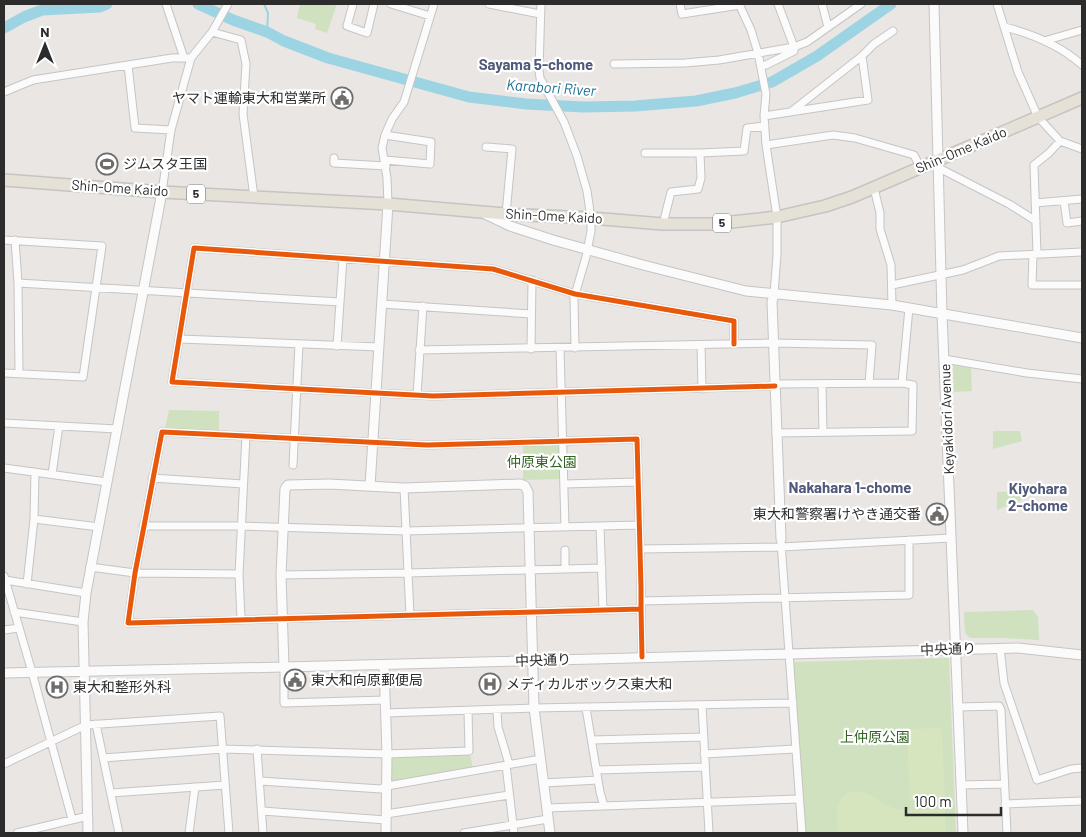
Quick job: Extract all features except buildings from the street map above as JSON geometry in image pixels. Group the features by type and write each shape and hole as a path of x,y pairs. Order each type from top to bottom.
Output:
{"main road":[{"name":"Shin-Ome Kaido","path":"4,180 162,192 388,204 663,224 713,224 777,217 825,206 852,197 920,168 937,164 1082,98"}],"street":[{"path":"88,833 91,725 84,671 83,622 90,567 162,192 171,130 188,58 214,29 228,4"},
{"path":"353,4 347,26 367,33 374,4"},
{"path":"391,4 430,16"},
{"path":"370,486 389,194 382,148 392,119 404,102 434,4"},
{"path":"489,4 540,14"},
{"path":"541,4 539,70 544,85 561,116 577,156 587,191 591,218 591,231 574,298 575,348"},
{"path":"680,4 682,14 740,5 751,30 758,53 766,92 764,116 766,145 777,217 777,255 772,302 781,543 802,833"},
{"path":"778,4 794,48"},
{"path":"822,4 828,27"},
{"path":"614,64 685,63 719,60 794,48 807,42 859,4"},
{"name":"Keyakidori Avenue","path":"934,4 942,314 963,833"},
{"path":"997,4 1018,72 1038,117 1060,141 1082,149"},
{"path":"167,6 188,58"},
{"path":"1005,27 1018,30 1044,41 1064,51 1082,64"},
{"path":"214,29 240,40 246,64 243,114 254,197"},
{"path":"1044,41 1082,30"},
{"path":"791,111 893,31"},
{"path":"761,67 794,51 794,48"},
{"path":"764,116 868,100 862,56"},
{"path":"4,92 32,80 172,58 188,58"},
{"path":"128,65 135,128 171,130"},
{"path":"645,153 744,151 747,128 765,126"},
{"path":"334,158 334,163 354,161 430,164 431,142 385,135"},
{"path":"766,145 833,135 855,138 914,155 920,168"},
{"path":"1060,141 1034,165 1036,221 1032,285 1082,285"},
{"path":"486,147 512,149 506,214"},
{"path":"663,224 671,192 698,189 701,178 700,153"},
{"path":"937,164 1036,221"},
{"path":"874,188 880,213 880,229 891,266 892,305"},
{"path":"1035,203 1082,199"},
{"path":"1064,201 1067,223 1082,221"},
{"path":"483,212 510,226 643,265 746,291 892,305 1082,338"},
{"path":"4,240 102,246 83,377 4,372"},
{"path":"15,240 18,283 19,373"},
{"path":"734,344 734,322 575,294 494,269 194,248 172,382 433,396 702,389 775,385 869,383 913,385 912,431 776,433"},
{"path":"892,285 964,270 999,256 1082,252"},
{"path":"337,346 343,258"},
{"path":"531,349 532,280"},
{"path":"18,283 340,302"},
{"path":"382,304 531,314"},
{"path":"417,395 423,306"},
{"path":"902,383 909,308"},
{"path":"180,339 380,347"},
{"path":"293,465 299,344"},
{"path":"419,350 734,344 872,345 869,383"},
{"path":"701,345 702,389"},
{"path":"560,348 565,527"},
{"path":"944,359 1027,373 1082,379"},
{"path":"822,384 823,432"},
{"path":"4,423 117,429"},
{"path":"52,474 59,426"},
{"path":"642,657 641,605 640,549 637,439 427,445 162,432 135,573 128,623 603,610 641,605 786,598 909,595 909,540"},
{"path":"241,619 239,574 240,526 246,436"},
{"path":"4,468 107,482"},
{"path":"28,584 34,519 35,472"},
{"path":"152,478 243,484"},
{"path":"564,484 638,482"},
{"path":"386,700 284,703 281,575 285,489 291,483 404,488 520,484 525,486 528,492 534,708 550,833"},
{"path":"404,488 410,615"},
{"path":"34,519 99,527"},
{"path":"144,526 240,526 406,531 639,525"},
{"path":"600,526 603,610"},
{"path":"640,549 951,538"},
{"path":"565,550 565,569"},
{"path":"90,567 135,573 239,574"},
{"path":"281,575 408,574 602,568"},
{"path":"4,578 28,584 86,593"},
{"path":"4,578 72,819"},
{"path":"14,612 83,622"},
{"path":"4,630 19,628"},
{"path":"1000,648 1004,683 1037,780 1071,769 1082,768"},
{"name":"中央通り","path":"4,672 384,665 1000,648 1018,648 1082,655"},
{"path":"384,665 387,754 386,833"},
{"path":"386,713 792,703"},
{"path":"702,705 709,833"},
{"path":"958,707 999,706 1002,710 1007,833"},
{"path":"586,708 604,806"},
{"path":"497,710 498,727 507,765 514,833"},
{"path":"103,758 223,749 387,754 469,751 468,711"},
{"path":"4,764 91,725 220,716 228,833"},
{"path":"91,725 103,758 119,833"},
{"path":"592,740 704,737"},
{"path":"257,749 263,833"},
{"path":"704,754 796,749"},
{"path":"260,782 381,789 387,786 540,759"},
{"path":"597,770 705,767"},
{"path":"544,784 598,780"},
{"path":"961,785 1004,784"},
{"path":"111,793 225,785"},
{"path":"190,833 194,787"},
{"path":"262,811 386,817 509,795"},
{"path":"547,808 800,799"},
{"path":"1005,804 1082,801"},
{"path":"17,833 88,816"},
{"path":"464,833 548,819"}],"green space":[{"path":"300,4 337,4 327,33 315,29 316,24 297,18"},
{"path":"953,365 971,368 972,391 954,392"},
{"path":"169,410 219,411 219,433 165,429"},
{"path":"993,431 1020,431 1022,441 993,449"},
{"name":"仲原東公園","path":"557,444 561,448 561,479 523,480 523,446"},
{"path":"1022,491 1022,500 997,510 997,492"},
{"path":"1033,610 1038,617 1039,640 970,638 965,633 964,612"},
{"name":"上仲原公園","path":"949,658 956,833 804,833 792,662"},
{"path":"942,728 945,800 910,801 907,729"},
{"path":"470,754 473,768 393,781 391,779 391,759 394,756"},
{"path":"851,791 866,793 891,807 902,810 945,809 946,833 838,833 837,809 841,799"}],"waterway":[{"name":"Karabori River","path":"4,28 42,10 100,7 107,4"},
{"name":"Karabori River","path":"198,4 328,58 469,97 526,104 583,107 635,106 696,101 735,93 772,82 817,56 891,4"},
{"path":"264,4 268,13 267,32"}],"cycle path":[{"path":"734,344 734,321 575,294 493,269 194,248 172,382 433,396 775,386"},
{"path":"641,609 128,623 135,573 162,432 427,445 637,439 641,587 642,657"}],"place":[{"name":"ヤマト運輸東大和営業所","path":"342,98"},
{"name":"ジムスタ王国","path":"107,164"},
{"name":"東大和警察署けやき通交番","path":"937,514"},
{"name":"東大和向原郵便局","path":"295,680"},
{"name":"メディカルボックス東大和","path":"490,684"},
{"name":"東大和整形外科","path":"57,687"}],"district":[{"name":"Sayama 5-chome","path":"536,65"},
{"name":"Nakahara 1-chome","path":"850,488"},
{"name":"Kiyohara 2-chome","path":"1038,498"}]}
